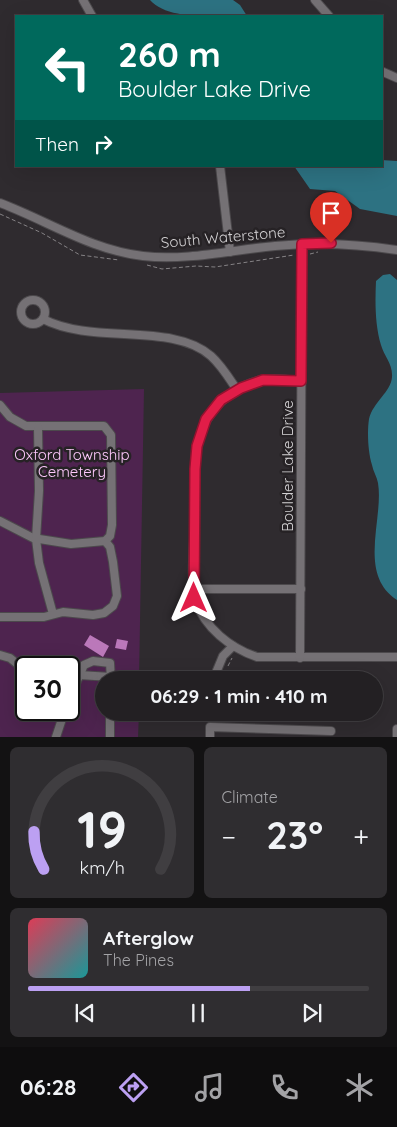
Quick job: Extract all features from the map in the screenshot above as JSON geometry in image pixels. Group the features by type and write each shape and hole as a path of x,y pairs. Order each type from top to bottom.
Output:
{"street":[{"path":"82,0 91,15"},
{"path":"315,0 328,15"},
{"path":"383,72 397,78"},
{"path":"220,167 230,252"},
{"name":"South Waterstone","path":"0,204 87,242 115,251 161,257 302,244 343,244 397,250"},
{"name":"Boulder Lake Drive","path":"300,658 302,244"},
{"path":"44,319 55,325 86,332 159,337 187,342 211,356 224,370 237,390"},
{"path":"301,381 263,380 237,390 221,400 206,419 197,446 194,598 208,624 235,648 257,657 397,658"},
{"path":"0,405 18,424 38,427 104,426 109,429 111,435 112,525 110,536 105,541 71,544 36,539 0,520"},
{"path":"38,427 39,491 36,539 39,563 53,614"},
{"path":"0,617 44,617 63,612 93,616 104,613 113,606 117,596 117,583 110,547 105,541"},
{"path":"194,589 301,589"},
{"path":"217,671 223,656 235,648"},
{"path":"0,655 10,658 15,662"},
{"path":"80,673 84,665 93,661 110,663 111,671"},
{"path":"80,675 95,676"},
{"path":"56,737 61,721"},
{"path":"110,721 110,737"},
{"path":"210,737 210,728 331,731"},
{"path":"397,729 397,737"}],"path":[{"path":"225,671 235,648"}],"green space":[{"name":"Oxford Township Cemetery","path":"144,389 139,671 95,671 95,721 139,721 138,737 0,737 0,393"}],"water":[{"path":"150,0 233,0 240,5 246,15 188,15 158,7"},
{"path":"383,160 397,161 397,216 360,209 335,191 310,189 295,167 383,167"},
{"path":"390,274 397,280 397,600 385,589 378,576 375,561 379,497 378,483 370,454 368,436 371,413 389,388 392,377 390,364 382,349 379,337 376,305 376,281 383,275"}],"building":[{"path":"90,635 109,646 103,657 84,645"},
{"path":"117,639 128,641 126,650 115,648"}],"route":[{"path":"194,598 195,469 200,432 206,419 221,400 241,388 263,380 301,381 302,244 331,243"}]}
